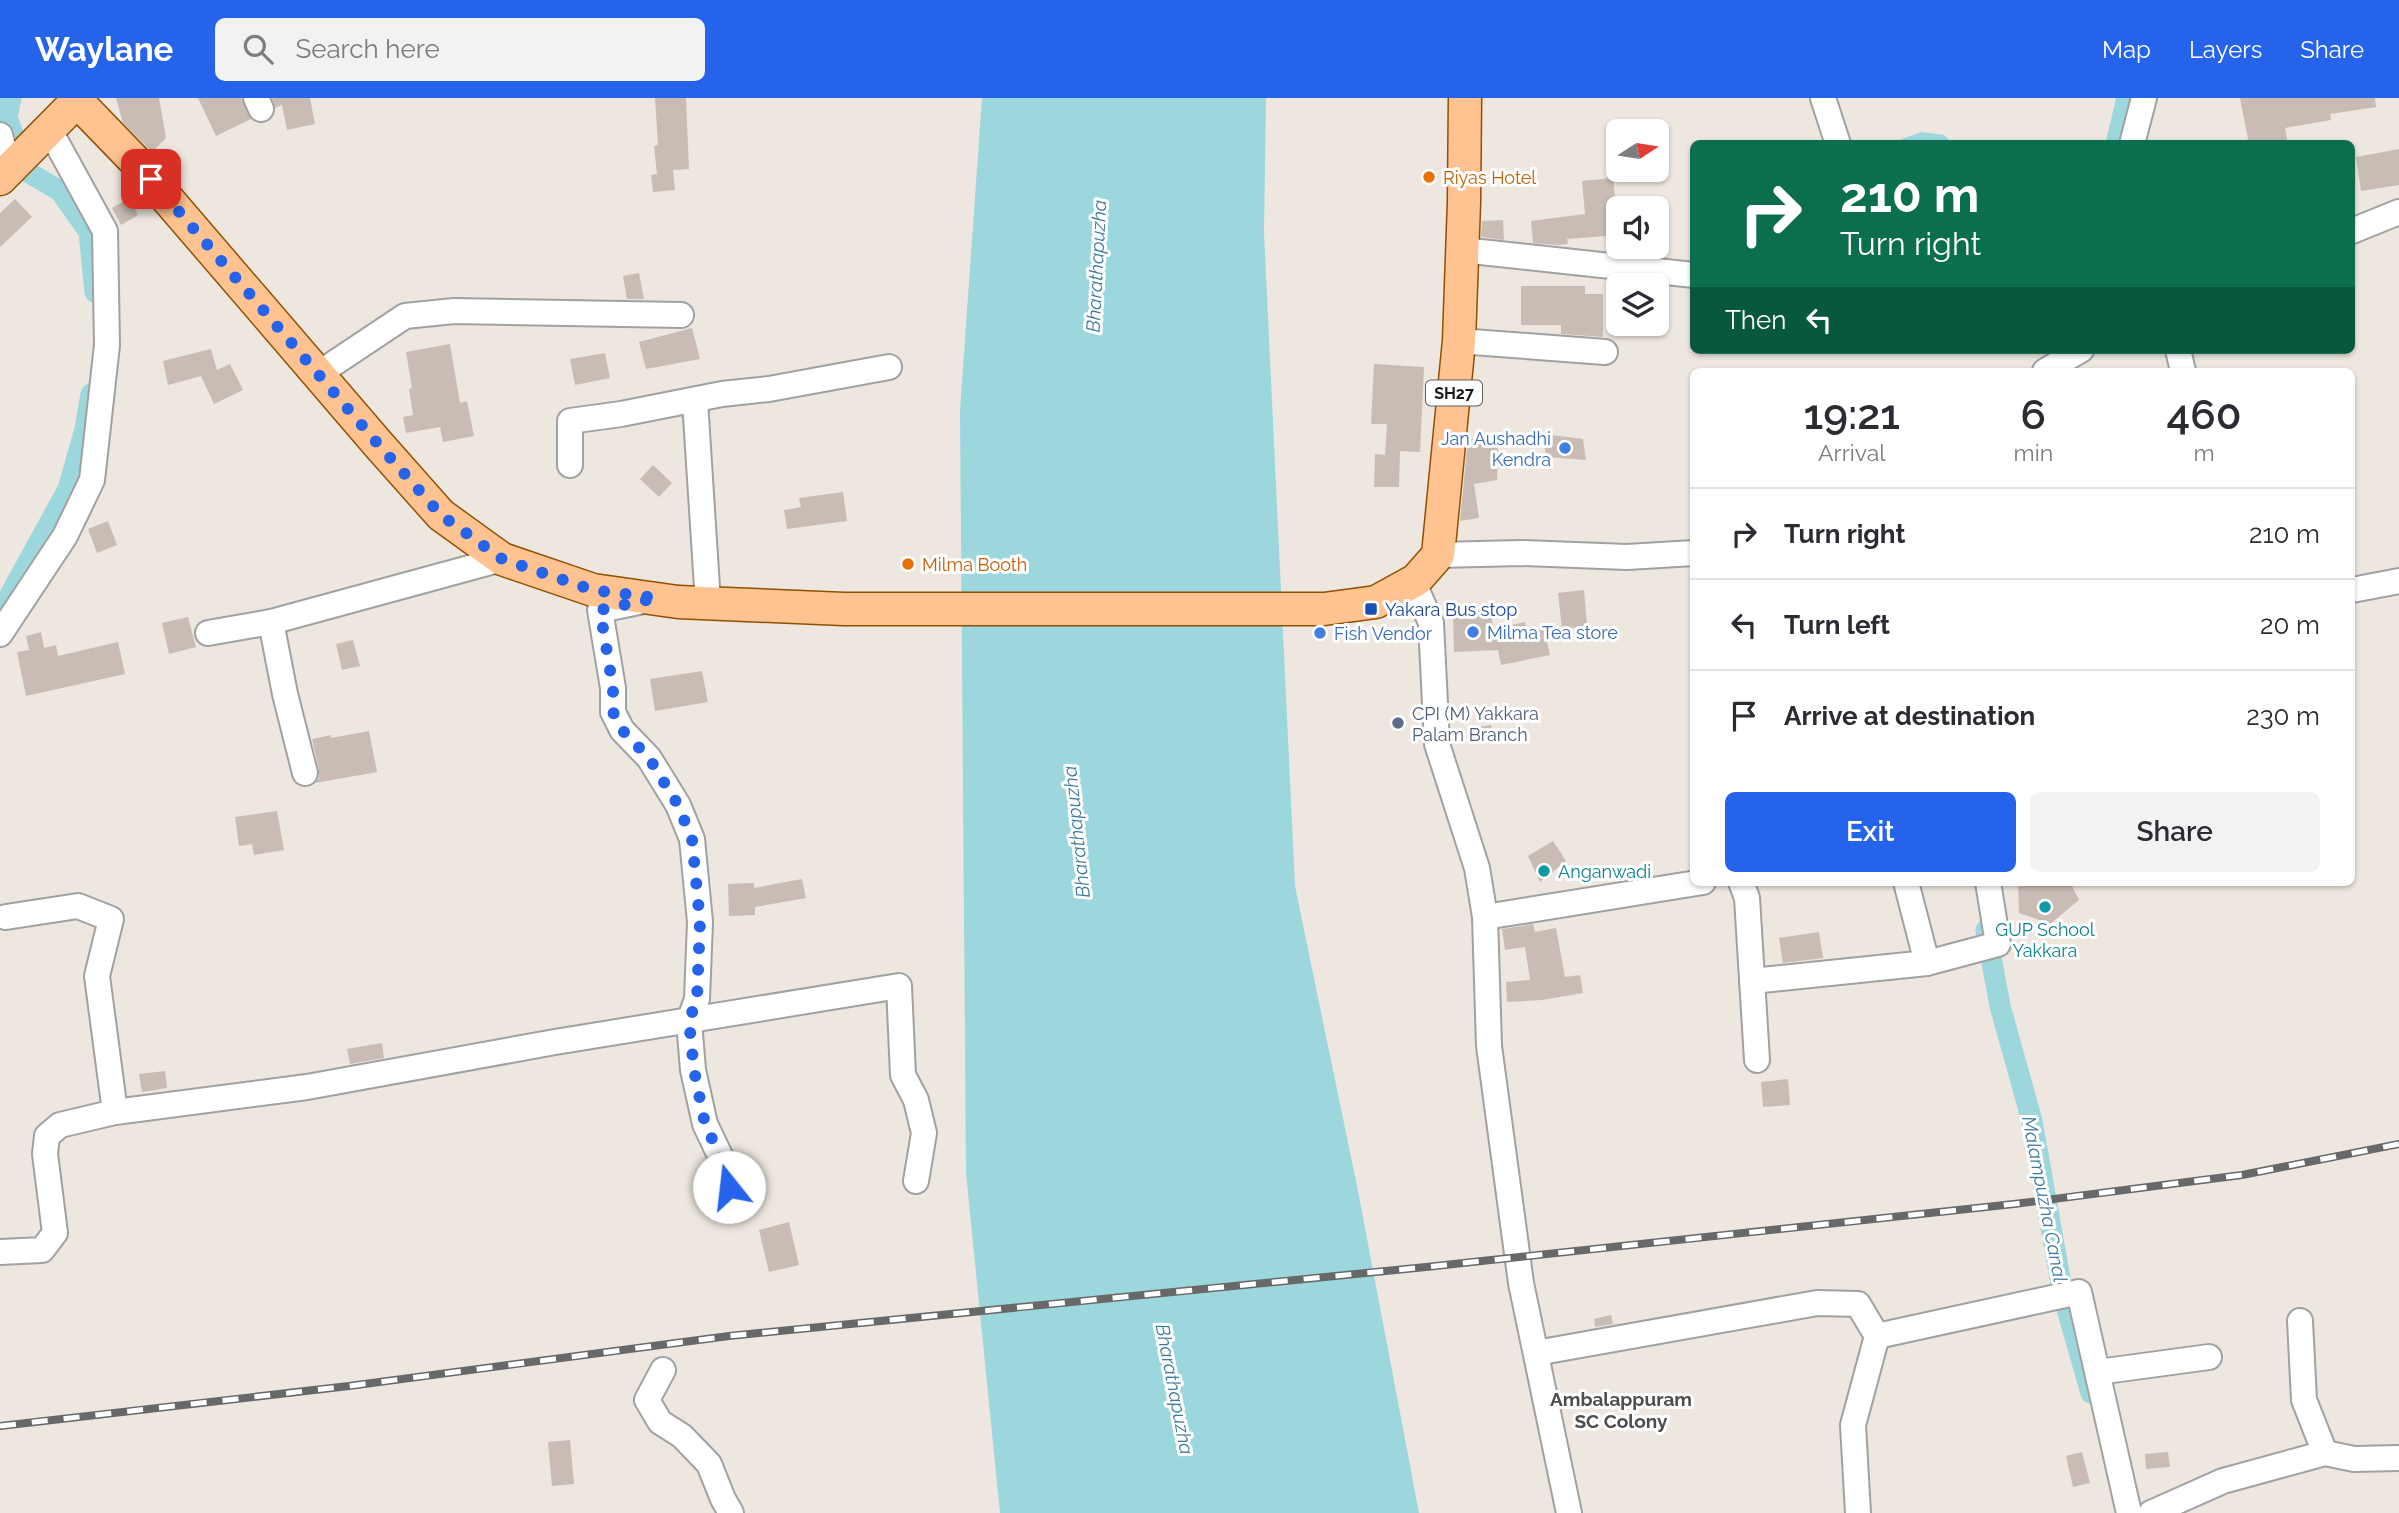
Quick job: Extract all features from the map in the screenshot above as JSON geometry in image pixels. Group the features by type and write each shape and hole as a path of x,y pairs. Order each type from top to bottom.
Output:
{"main road":[{"name":"SH27","path":"1438,555 1459,341 1465,98"},
{"path":"9,170 78,99 441,515 502,559 593,590 708,603 844,609 1324,609 1376,602 1413,581 1438,555"}],"street":[{"path":"1823,98 1837,140"},
{"path":"2133,140 2144,98"},
{"path":"0,634 65,536 92,480 102,398 107,345 104,231 48,129"},
{"path":"0,135 9,170"},
{"path":"2355,230 2399,212"},
{"path":"1462,250 1690,275"},
{"path":"318,374 405,316 454,311 681,315"},
{"path":"1459,341 1605,352"},
{"path":"570,465 570,421 889,367"},
{"path":"695,401 708,603"},
{"path":"1438,555 1521,553 1627,557 1690,553"},
{"path":"208,633 271,622 502,559"},
{"path":"1413,581 1431,623 1437,744 1477,868 1485,916 1489,1046 1521,1283 1569,1513"},
{"path":"2355,589 2399,581"},
{"path":"657,598 600,610 613,688 613,712 622,730 649,758 678,805 692,839 700,922 697,999 689,1021 694,1070 705,1124 724,1164 729,1187"},
{"path":"271,622 285,694 305,773"},
{"path":"1485,916 1690,884"},
{"path":"1742,886 1747,898 1757,1059"},
{"path":"1907,886 1927,963"},
{"path":"1752,981 1927,963 1998,944 1989,886"},
{"path":"6,917 78,906 111,919 97,976 115,1112"},
{"path":"0,1252 42,1250 55,1233 45,1154 47,1136 60,1125 115,1112 307,1087 555,1042 899,986 903,1075 916,1100 924,1133 916,1181"},
{"path":"1877,1336 2079,1292 2129,1513"},
{"path":"1536,1353 1817,1303 1858,1304 1877,1336 1853,1425 1858,1513"},
{"path":"2300,1321 2304,1400 2325,1453"},
{"path":"2098,1372 2209,1357"},
{"path":"663,1370 647,1400 660,1422 682,1436 709,1464 731,1513"},
{"path":"2151,1513 2223,1481 2325,1453 2354,1459 2399,1458"}],"water":[{"name":"Bharathapuzha","path":"982,98 1266,98 1264,232 1295,886 1358,1191 1419,1513 1000,1513 966,1173 960,410"},
{"path":"1921,132 1944,135 1949,140 1899,140"}],"building":[{"path":"116,98 159,98 166,138 152,152 123,123"},
{"path":"198,98 241,98 251,119 216,136"},
{"path":"272,98 310,98 315,124 287,130 282,105 275,108"},
{"path":"655,98 686,98 689,169 673,170 675,190 653,192 651,175 657,174 654,146 658,145"},
{"path":"2240,98 2375,98 2376,107 2330,114 2331,120 2285,128 2287,140 2248,140"},
{"path":"2399,149 2399,185 2361,191 2356,157"},
{"path":"1606,179 1606,182 1613,182 1615,196 1606,196 1606,236 1567,239 1568,244 1558,245 1533,243 1531,221 1585,214 1582,181"},
{"path":"129,198 138,215 121,225 112,208"},
{"path":"15,199 32,217 0,247 0,213"},
{"path":"1503,220 1504,240 1481,237 1482,221"},
{"path":"639,273 644,299 627,299 623,276"},
{"path":"1521,286 1585,286 1585,294 1603,294 1603,337 1561,334 1561,325 1521,325"},
{"path":"692,328 700,359 646,369 639,342"},
{"path":"450,344 460,403 467,401 474,436 443,442 440,427 406,433 403,417 413,415 406,352"},
{"path":"211,349 217,370 230,364 243,390 214,404 201,376 168,385 163,361"},
{"path":"605,353 610,378 575,385 570,359"},
{"path":"1374,364 1424,367 1420,452 1400,451 1399,487 1374,487 1375,454 1385,455 1387,424 1371,424"},
{"name":"Jan Aushadhi Kendra","path":"1543,434 1583,439 1586,460 1546,457"},
{"path":"1468,438 1498,443 1497,480 1474,484 1479,518 1460,521"},
{"path":"653,465 672,483 659,497 640,479"},
{"path":"843,492 847,521 787,529 784,510 801,507 799,498"},
{"path":"108,521 117,545 97,553 88,529"},
{"path":"1584,590 1587,626 1562,629 1558,593"},
{"path":"1491,610 1493,629 1525,622 1527,632 1544,628 1550,655 1501,665 1498,650 1454,652 1453,613"},
{"path":"188,617 196,647 169,654 162,623"},
{"path":"41,632 44,648 56,645 58,656 118,642 125,674 26,696 17,652 29,650 26,636"},
{"path":"353,640 360,666 342,670 336,644"},
{"path":"702,671 708,702 655,711 650,679"},
{"path":"1491,725 1493,740 1474,743 1472,728"},
{"path":"369,731 377,772 315,783 319,778 319,770 312,739"},
{"path":"277,811 284,850 254,855 252,844 239,846 235,817"},
{"name":"Anganwadi","path":"1553,841 1566,861 1540,882 1528,856"},
{"path":"802,879 806,898 755,907 755,915 729,916 728,884 754,883 754,888"},
{"name":"GUP School Yakkara","path":"2018,886 2072,886 2079,900 2050,924 2019,913"},
{"path":"1533,924 1535,932 1556,928 1565,977 1580,975 1583,993 1542,1000 1507,1002 1506,982 1530,980 1525,947 1505,950 1502,929"},
{"path":"1819,932 1823,958 1783,963 1779,938"},
{"path":"382,1043 384,1058 350,1064 347,1049"},
{"path":"165,1071 167,1088 142,1092 139,1074"},
{"path":"1788,1079 1790,1105 1763,1107 1761,1082"},
{"path":"789,1222 799,1265 769,1272 759,1230"},
{"path":"1611,1315 1613,1324 1595,1327 1594,1319"},
{"path":"570,1440 574,1484 552,1486 548,1442"},
{"path":"2082,1452 2090,1483 2073,1487 2066,1456"},
{"path":"2168,1452 2170,1467 2146,1469 2145,1454"}],"waterway":[{"path":"11,98 7,117 26,171 60,191 89,232 95,292"},
{"name":"Malampuzha Canal","path":"2117,140 2127,98"},
{"path":"0,613 68,489 85,429 91,394"},
{"name":"Malampuzha Canal","path":"1986,930 2000,1006 2032,1121 2063,1295 2091,1393"}],"railway":[{"path":"0,1426 349,1386 729,1336 1426,1267 2014,1204 2242,1175 2399,1144"}],"place":[{"name":"Riyas Hotel","path":"1429,177"},
{"name":"Jan Aushadhi Kendra","path":"1565,448"},
{"name":"Milma Booth","path":"908,564"},
{"name":"Yakara Bus stop","path":"1371,609"},
{"name":"Milma Tea store","path":"1473,632"},
{"name":"Fish Vendor","path":"1320,633"},
{"name":"CPI (M) Yakkara Palam Branch","path":"1398,723"},
{"name":"Anganwadi","path":"1544,871"},
{"name":"GUP School Yakkara","path":"2045,907"}],"district":[{"name":"Ambalappuram SC Colony","path":"1621,1410"}],"route":[{"path":"151,179 441,515 502,559 593,590 657,598 600,610 613,688 613,712 622,730 649,758 678,805 692,839 700,922 697,999 689,1021 694,1070 705,1124 724,1164 729,1187"}]}
